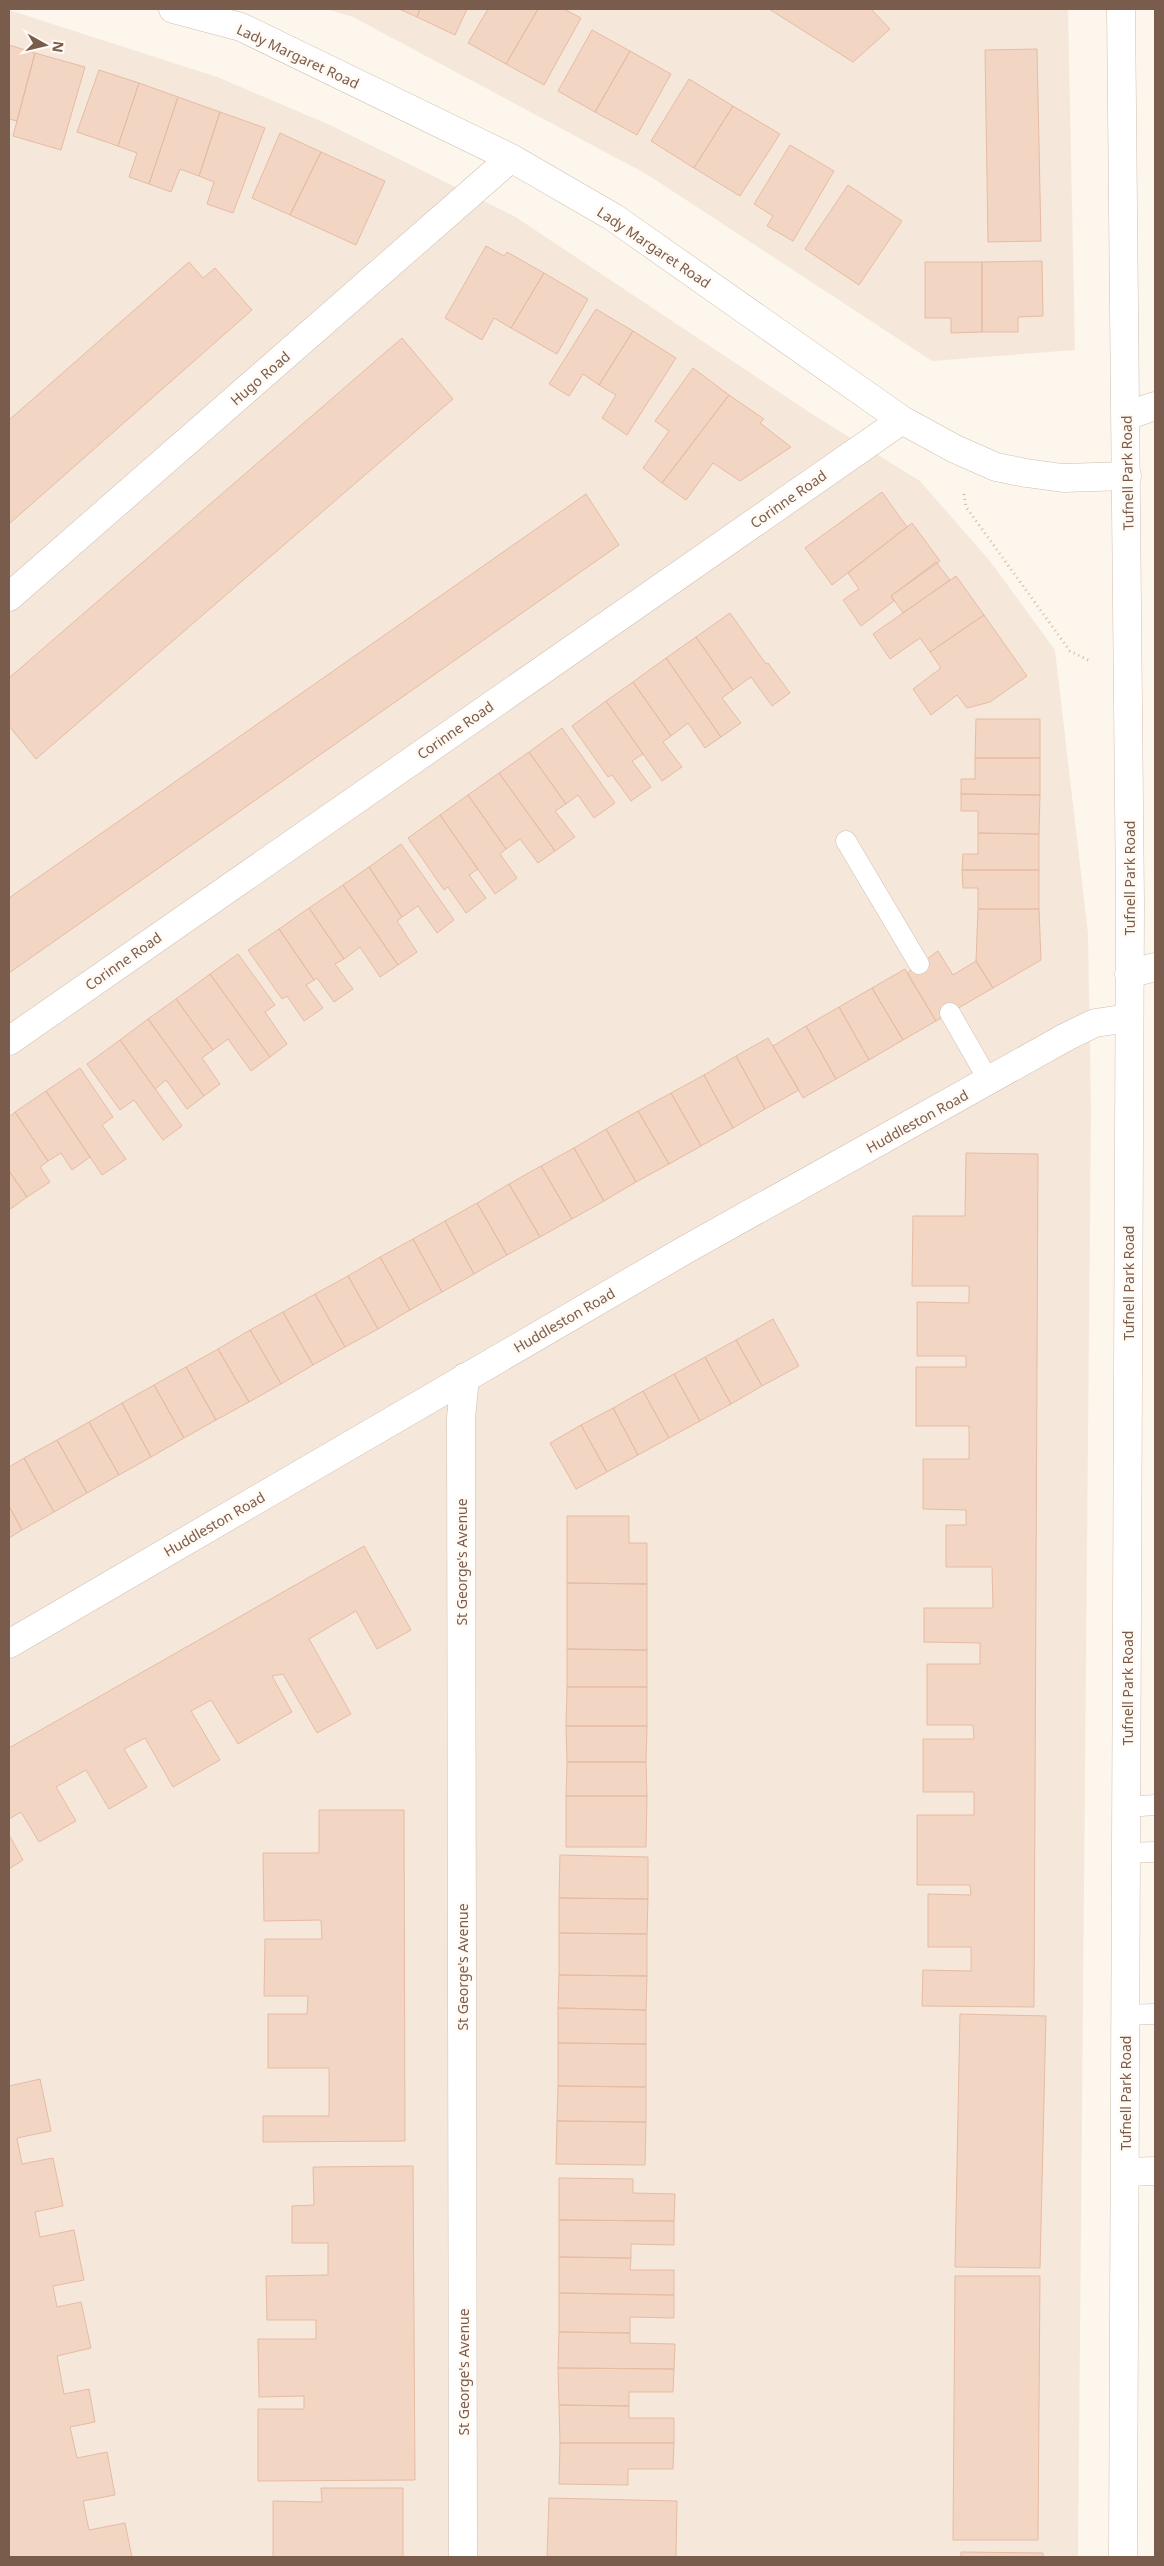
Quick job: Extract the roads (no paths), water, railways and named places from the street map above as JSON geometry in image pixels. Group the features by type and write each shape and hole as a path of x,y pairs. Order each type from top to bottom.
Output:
{"street":[{"name":"Lady Margaret Road","path":"173,9 241,27 511,158 613,217 902,420 955,449 996,467 1026,473 1064,478 1127,476"},
{"name":"Tufnell Park Road","path":"1121,9 1127,476 1129,974 1126,2172 1122,2557"},
{"name":"Hugo Road","path":"9,597 511,158"},
{"path":"1126,416 1155,406"},
{"name":"Corinne Road","path":"9,1041 902,420"},
{"path":"1129,974 1155,967"},
{"name":"Huddleston Road","path":"9,1644 685,1250 1095,1023 1129,1018"},
{"name":"St George's Avenue","path":"463,2557 461,1418 465,1377"},
{"path":"1126,2172 1155,2171"}],"lane":[{"path":"846,841 919,964"},
{"path":"950,1013 989,1081"},
{"path":"1126,1807 1155,1806"},
{"path":"1126,1853 1155,1852"},
{"path":"1125,2015 1155,2014"}]}
